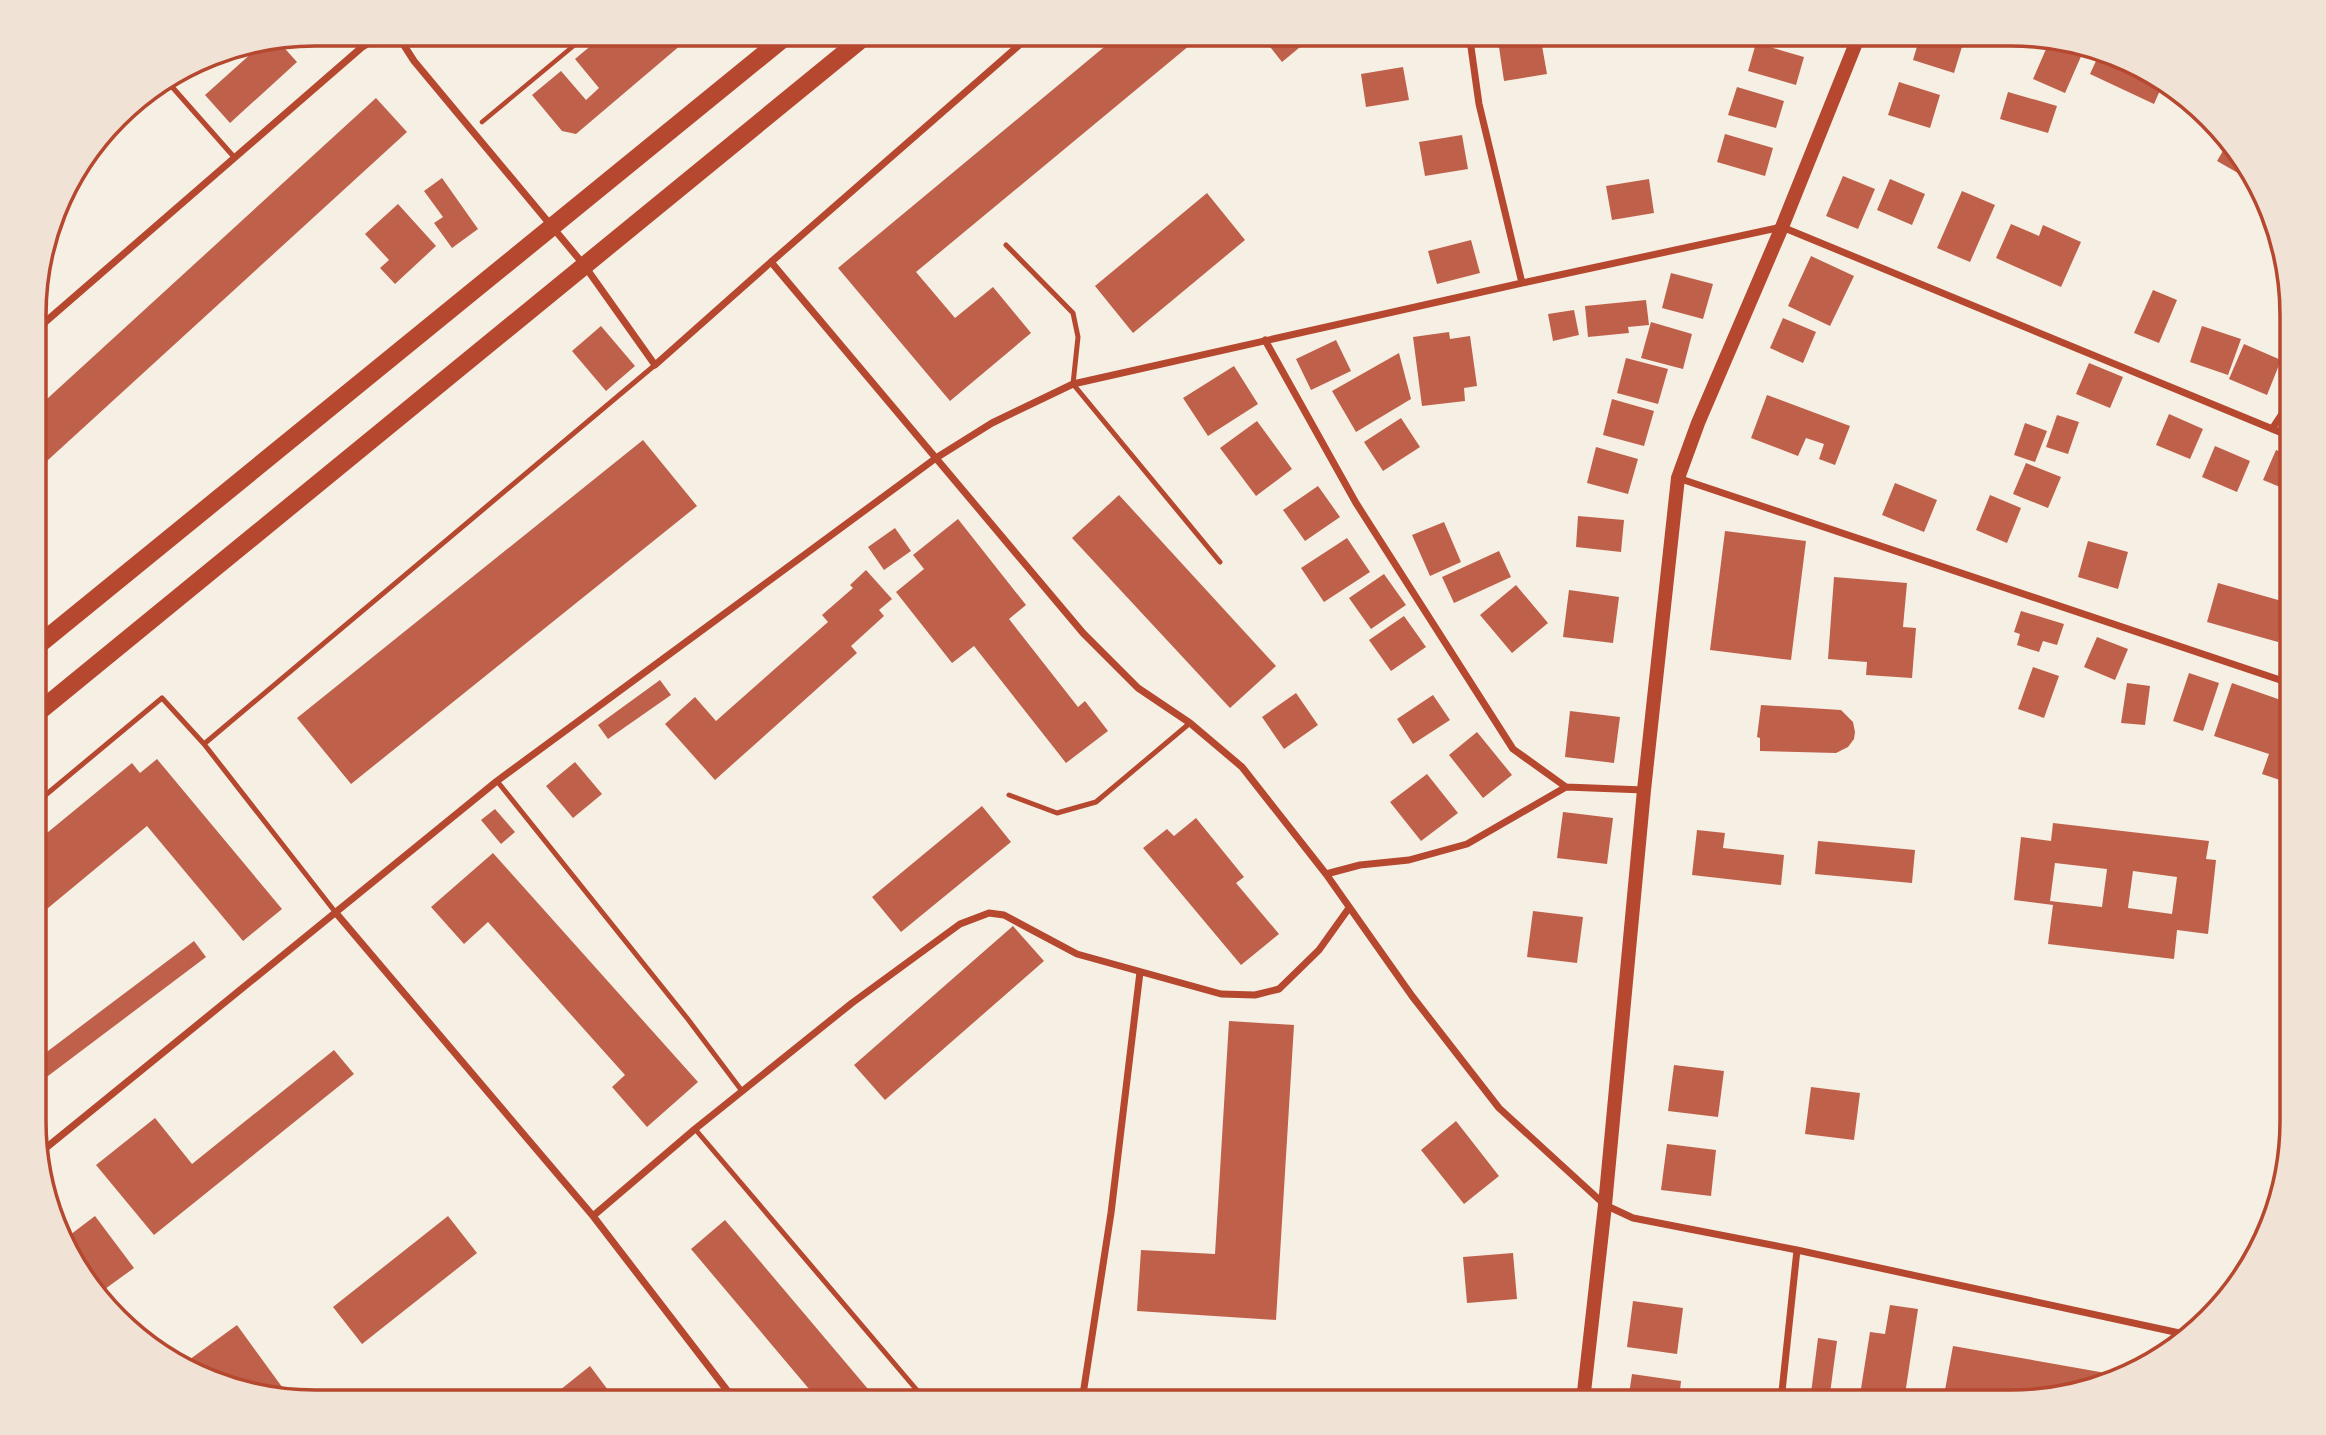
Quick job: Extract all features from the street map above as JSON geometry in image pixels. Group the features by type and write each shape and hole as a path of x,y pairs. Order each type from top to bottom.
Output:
{"main road":[{"path":"46,639 774,46"},
{"path":"46,706 853,46"},
{"path":"1584,1390 1678,478 1698,423 1782,227 1855,46"}],"street":[{"path":"46,321 363,46"},
{"path":"406,46 414,61 584,265 656,365 1018,46"},
{"path":"1471,46 1479,104 1522,283"},
{"path":"47,1147 498,781 936,458 992,423 1073,384 1782,227 2280,432"},
{"path":"771,261 1083,633 1138,688 1190,723 1242,767 1326,874 1412,996 1499,1108 1605,1205 1633,1218 1797,1250 2177,1332"},
{"path":"1265,340 1356,503 1513,749 1566,787"},
{"path":"2272,429 2280,417"},
{"path":"1678,478 2280,680"},
{"path":"1326,874 1360,865 1409,860 1467,844 1566,787 1644,790"},
{"path":"593,1216 695,1129 852,1003 960,924 989,913 1004,915 1077,954 1221,994 1255,995 1279,989 1319,950 1349,908"},
{"path":"336,913 593,1216 727,1390"},
{"path":"1085,1390 1111,1213 1140,972"},
{"path":"1781,1390 1797,1250"}],"lane":[{"path":"172,87 234,157"},
{"path":"1006,245 1073,313 1078,337 1073,384 1220,562"},
{"path":"204,744 656,365"},
{"path":"46,795 162,698 204,744 336,913"},
{"path":"1009,795 1057,813 1096,802 1190,723"},
{"path":"498,781 742,1091"},
{"path":"695,1129 917,1390"}],"path":[{"path":"472,129 573,46"}],"building":[{"path":"590,46 680,46 576,134 562,131 532,95 561,71 586,100 599,88 575,59"},
{"path":"1105,46 1189,46 916,272 955,318 993,287 1031,333 950,401 838,268"},
{"path":"1269,46 1301,46 1282,62"},
{"path":"1542,46 1547,74 1504,81 1499,47"},
{"path":"1755,46 1766,46 1804,57 1796,85 1748,71"},
{"path":"1917,46 1962,46 1954,73 1913,60"},
{"path":"284,47 297,62 230,123 205,95 251,54"},
{"path":"2047,48 2082,55 2065,93 2033,79"},
{"path":"2097,60 2131,73 2160,90 2154,104 2090,74"},
{"path":"1403,67 1409,100 1366,107 1361,74"},
{"path":"1899,82 1940,95 1930,128 1888,115"},
{"path":"1737,87 1784,101 1776,128 1728,115"},
{"path":"2008,92 2057,106 2048,133 2000,119"},
{"path":"376,98 407,132 46,462 46,400"},
{"path":"1725,134 1773,148 1765,176 1717,162"},
{"path":"1462,135 1468,169 1425,176 1419,142"},
{"path":"2224,149 2241,175 2217,161"},
{"path":"1843,176 1875,189 1858,229 1826,216"},
{"path":"442,178 478,229 452,248 434,223 443,217 424,191"},
{"path":"1649,179 1654,213 1612,220 1606,186"},
{"path":"1890,179 1925,194 1912,225 1877,210"},
{"path":"1962,191 1995,205 1970,262 1937,248"},
{"path":"1207,193 1245,240 1133,333 1095,286"},
{"path":"398,204 436,246 395,284 380,268 389,260 365,234"},
{"path":"2011,224 2039,236 2043,225 2081,242 2061,287 1996,258"},
{"path":"1471,240 1480,273 1437,284 1428,251"},
{"path":"1811,256 1854,276 1830,326 1788,306"},
{"path":"1671,273 1713,284 1703,319 1662,308"},
{"path":"2153,290 2177,300 2159,343 2134,333"},
{"path":"1646,300 1649,325 1628,327 1629,333 1588,337 1585,306"},
{"path":"1574,310 1579,335 1553,341 1548,314"},
{"path":"1783,318 1816,332 1803,363 1770,348"},
{"path":"1651,322 1692,334 1683,369 1641,358"},
{"path":"601,326 635,366 606,391 572,351"},
{"path":"2202,326 2241,339 2228,375 2190,362"},
{"path":"1449,332 1450,339 1470,336 1477,386 1464,388 1465,401 1422,406 1413,337"},
{"path":"1336,340 1351,371 1311,390 1296,359"},
{"path":"2244,344 2280,360 2267,395 2229,379"},
{"path":"1399,353 1411,399 1356,432 1332,391"},
{"path":"1626,358 1668,369 1658,404 1617,393"},
{"path":"2089,363 2123,377 2110,408 2076,394"},
{"path":"1234,366 1258,404 1208,436 1183,398"},
{"path":"1767,395 1850,426 1835,465 1819,459 1824,444 1806,438 1798,456 1751,438"},
{"path":"1612,399 1654,411 1644,446 1603,435"},
{"path":"2169,414 2203,429 2190,459 2156,445"},
{"path":"2057,415 2079,422 2068,454 2046,447"},
{"path":"1401,418 1420,447 1383,471 1364,442"},
{"path":"1257,421 1292,469 1256,496 1220,448"},
{"path":"2025,423 2047,431 2035,462 2014,455"},
{"path":"643,440 697,506 351,784 297,718"},
{"path":"2215,446 2250,461 2237,492 2202,477"},
{"path":"1596,447 1638,459 1628,494 1587,483"},
{"path":"2276,450 2280,452 2280,487 2263,480"},
{"path":"2026,463 2061,477 2048,508 2013,494"},
{"path":"1895,483 1937,500 1924,532 1882,515"},
{"path":"1318,486 1340,517 1305,541 1283,510"},
{"path":"1119,495 1276,666 1230,708 1072,538"},
{"path":"1990,495 2021,508 2007,543 1976,530"},
{"path":"1578,516 1624,520 1621,552 1576,547"},
{"path":"958,519 1026,605 1009,619 1078,707 1085,701 1108,731 1066,763 974,646 952,663 896,592 924,569 913,555"},
{"path":"1444,522 1461,562 1430,576 1412,535"},
{"path":"895,528 911,551 884,570 868,547"},
{"path":"1725,531 1806,541 1791,660 1710,650"},
{"path":"1347,538 1370,572 1324,602 1301,568"},
{"path":"2088,541 2128,552 2118,589 2078,577"},
{"path":"1499,551 1511,577 1454,603 1442,577"},
{"path":"866,570 892,599 879,610 884,616 851,646 857,653 715,780 665,724 695,697 716,721 828,622 822,615 853,588 850,585"},
{"path":"1384,574 1406,605 1371,629 1349,598"},
{"path":"1834,577 1907,583 1903,627 1916,628 1912,678 1866,675 1867,662 1828,659"},
{"path":"2218,583 2280,600 2278,642 2207,622"},
{"path":"1516,585 1548,623 1512,653 1480,615"},
{"path":"1569,590 1619,597 1613,643 1563,637"},
{"path":"2021,611 2064,624 2057,645 2043,641 2039,652 2017,645 2020,634 2014,632"},
{"path":"1404,616 1426,647 1391,671 1369,640"},
{"path":"2097,637 2128,649 2115,680 2084,667"},
{"path":"2033,667 2059,676 2044,718 2018,709"},
{"path":"2189,673 2219,683 2203,731 2173,721"},
{"path":"660,680 671,695 608,739 598,725"},
{"path":"2127,683 2150,686 2145,725 2121,723"},
{"path":"2232,683 2280,700 2280,780 2262,774 2269,754 2214,736"},
{"path":"1296,693 1318,725 1284,749 1262,717"},
{"path":"1433,695 1450,720 1413,744 1397,719"},
{"path":"1761,705 1841,710 1853,722 1854,739 1848,747 1836,753 1760,751 1760,738 1757,737"},
{"path":"1570,711 1620,717 1614,763 1565,757"},
{"path":"1477,732 1512,775 1483,798 1449,755"},
{"path":"157,759 282,909 243,941 147,826 46,910 46,834 132,763 140,773"},
{"path":"575,762 602,794 573,818 546,786"},
{"path":"1427,774 1458,813 1421,841 1390,802"},
{"path":"982,806 1011,842 901,932 872,897"},
{"path":"495,809 515,832 501,844 481,820"},
{"path":"1563,812 1613,818 1607,864 1557,858"},
{"path":"1196,818 1244,877 1236,883 1279,934 1241,965 1143,848 1167,829 1174,836"},
{"path":"2053,823 2209,841 2206,859 2216,860 2208,934 2177,930 2174,959 2048,944 2053,905 2014,900 2021,837 2051,841","holes":["2055,863 2107,869 2102,907 2050,901","2133,871 2177,877 2172,914 2128,908"]},
{"path":"1697,830 1725,833 1723,848 1784,855 1781,885 1692,875"},
{"path":"1818,841 1915,850 1912,883 1815,874"},
{"path":"493,853 698,1082 647,1127 612,1087 625,1075 488,922 464,944 431,907"},
{"path":"1533,911 1583,917 1577,963 1527,957"},
{"path":"1013,926 1044,961 885,1100 854,1065"},
{"path":"194,941 206,957 46,1077 46,1052"},
{"path":"1229,1021 1294,1025 1276,1320 1137,1311 1141,1250 1215,1254"},
{"path":"334,1050 354,1074 154,1235 96,1165 155,1118 192,1164"},
{"path":"1674,1065 1724,1071 1718,1117 1668,1111"},
{"path":"1811,1087 1860,1093 1854,1140 1805,1134"},
{"path":"1456,1121 1499,1176 1464,1204 1421,1150"},
{"path":"1667,1144 1716,1150 1711,1196 1661,1190"},
{"path":"95,1216 134,1268 105,1289 71,1235"},
{"path":"448,1216 477,1253 362,1344 333,1307"},
{"path":"725,1220 869,1390 810,1390 691,1249"},
{"path":"1513,1253 1517,1299 1467,1303 1463,1257"},
{"path":"1633,1301 1683,1308 1677,1354 1627,1347"},
{"path":"1890,1305 1918,1309 1906,1390 1861,1390 1870,1332 1885,1334"},
{"path":"237,1325 282,1387 228,1375 190,1359"},
{"path":"1818,1338 1837,1341 1830,1390 1811,1390"},
{"path":"1953,1346 2104,1373 2064,1384 2029,1389 1945,1390"},
{"path":"590,1366 608,1390 560,1390"},
{"path":"1632,1374 1681,1381 1680,1390 1630,1390"}]}
